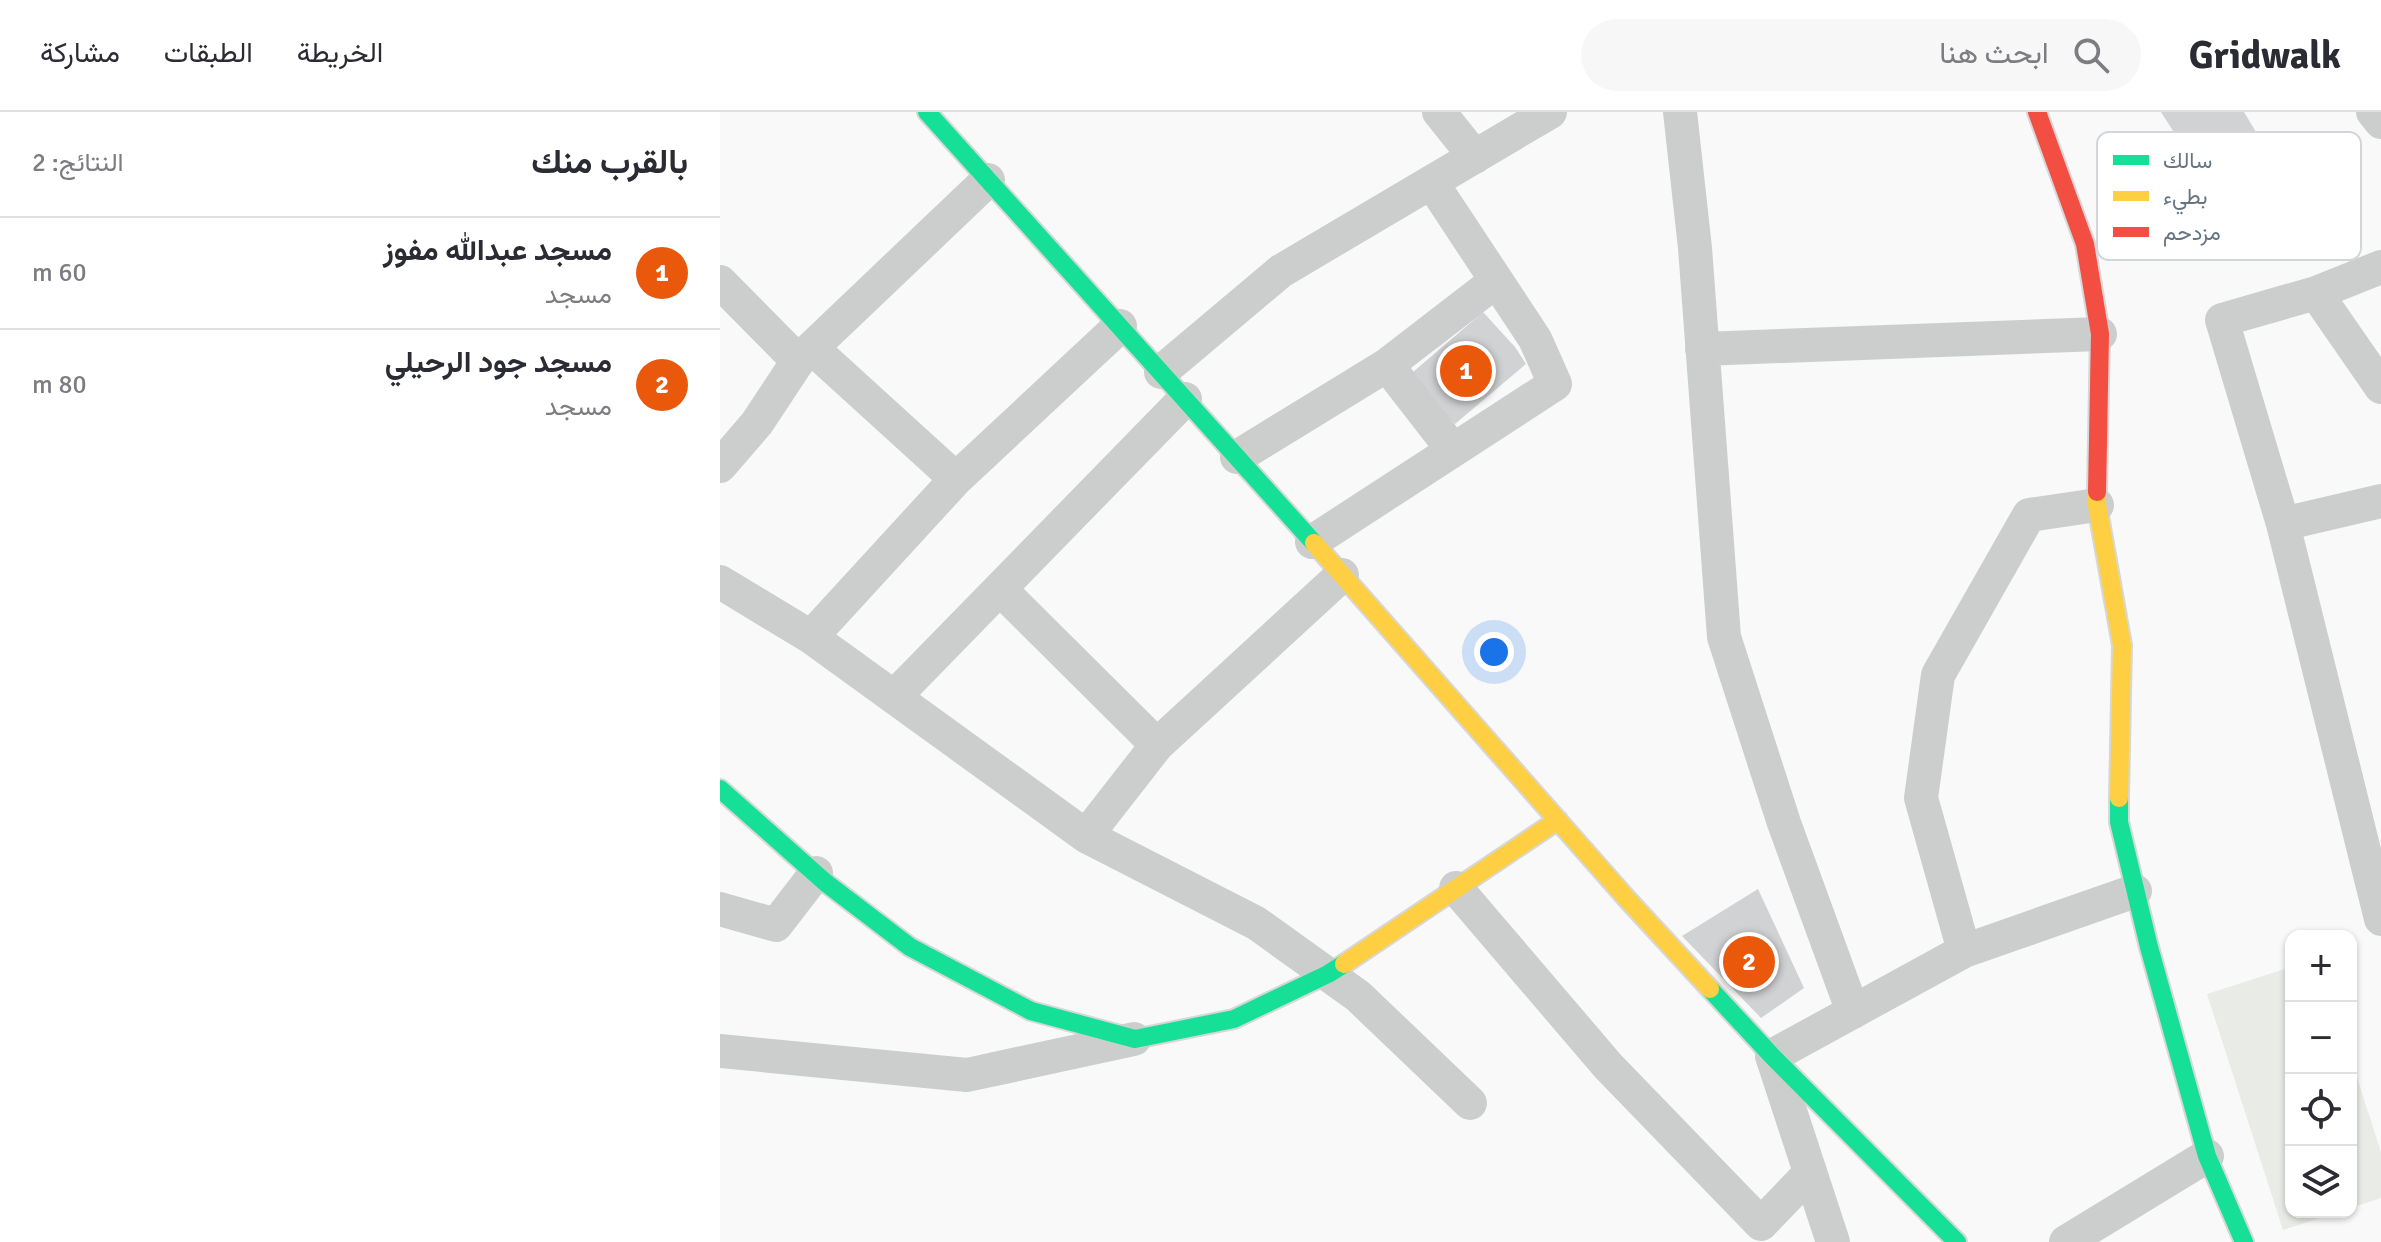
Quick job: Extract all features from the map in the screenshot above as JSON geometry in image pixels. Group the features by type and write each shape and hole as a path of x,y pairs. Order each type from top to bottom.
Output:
{"street":[{"path":"927,112 1772,1056 1957,1242"},
{"path":"1439,112 1475,157"},
{"path":"1161,372 1281,271 1550,112"},
{"path":"1680,112 1695,248 1724,637 1784,823 1853,1012"},
{"path":"2037,112 2085,244 2100,334 2097,505 2122,645 2119,822 2207,1156 2244,1242"},
{"path":"2373,112 2381,122"},
{"path":"720,466 757,423 805,355 988,180"},
{"path":"1312,542 1555,384 1535,339 1432,183"},
{"path":"2381,267 2316,293 2222,320 2283,524 2381,919"},
{"path":"1237,457 1387,365 1496,281"},
{"path":"720,282 956,479"},
{"path":"2316,293 2381,387"},
{"path":"811,637 956,479 1120,326"},
{"path":"1702,349 2100,334"},
{"path":"1387,365 1453,450"},
{"path":"894,697 1185,399"},
{"path":"2283,524 2381,501"},
{"path":"1964,951 1921,798 1938,675 2029,515 2097,505"},
{"path":"1086,836 1157,745 1342,575"},
{"path":"720,582 811,637 1086,836 1256,923 1358,996 1470,1103"},
{"path":"1000,589 1157,745"},
{"path":"720,789 816,873 910,947 1031,1011 1135,1039"},
{"path":"720,1051 967,1075 1234,1019 1328,974 1558,820"},
{"path":"720,909 776,925 816,873"},
{"path":"1456,888 1608,1066 1761,1224 1810,1173"},
{"path":"1772,1056 1964,951 2135,891"},
{"path":"1772,1056 1833,1242"},
{"path":"2066,1242 2207,1156"}],"shaded area":[{"path":"2285,969 2285,1218 2320,1218 2283,1230 2207,994"},
{"path":"2357,1078 2381,1152 2381,1198 2357,1206"}],"building":[{"path":"2161,112 2244,112 2256,132 2174,132"},
{"path":"1483,312 1526,364 1455,424 1406,378"},
{"path":"1758,889 1804,988 1761,1018 1682,936"}],"traffic: fast":[{"path":"927,112 1314,543"},
{"path":"720,789 826,883 910,947 1031,1011 1135,1039 1234,1019 1344,964"},
{"path":"2119,798 2119,822 2149,947 2207,1156 2244,1242"},
{"path":"1710,989 1772,1056 1957,1242"}],"traffic: slow":[{"path":"2097,492 2122,645 2119,798"},
{"path":"1314,543 1710,989"},
{"path":"1344,964 1558,820"}],"traffic: jam":[{"path":"2037,112 2085,244 2100,334 2097,492"}],"place":[{"name":"مسجد عبدالله مفوز","path":"1466,371"},
{"name":"مسجد جود الرحيلي","path":"1749,962"}]}
